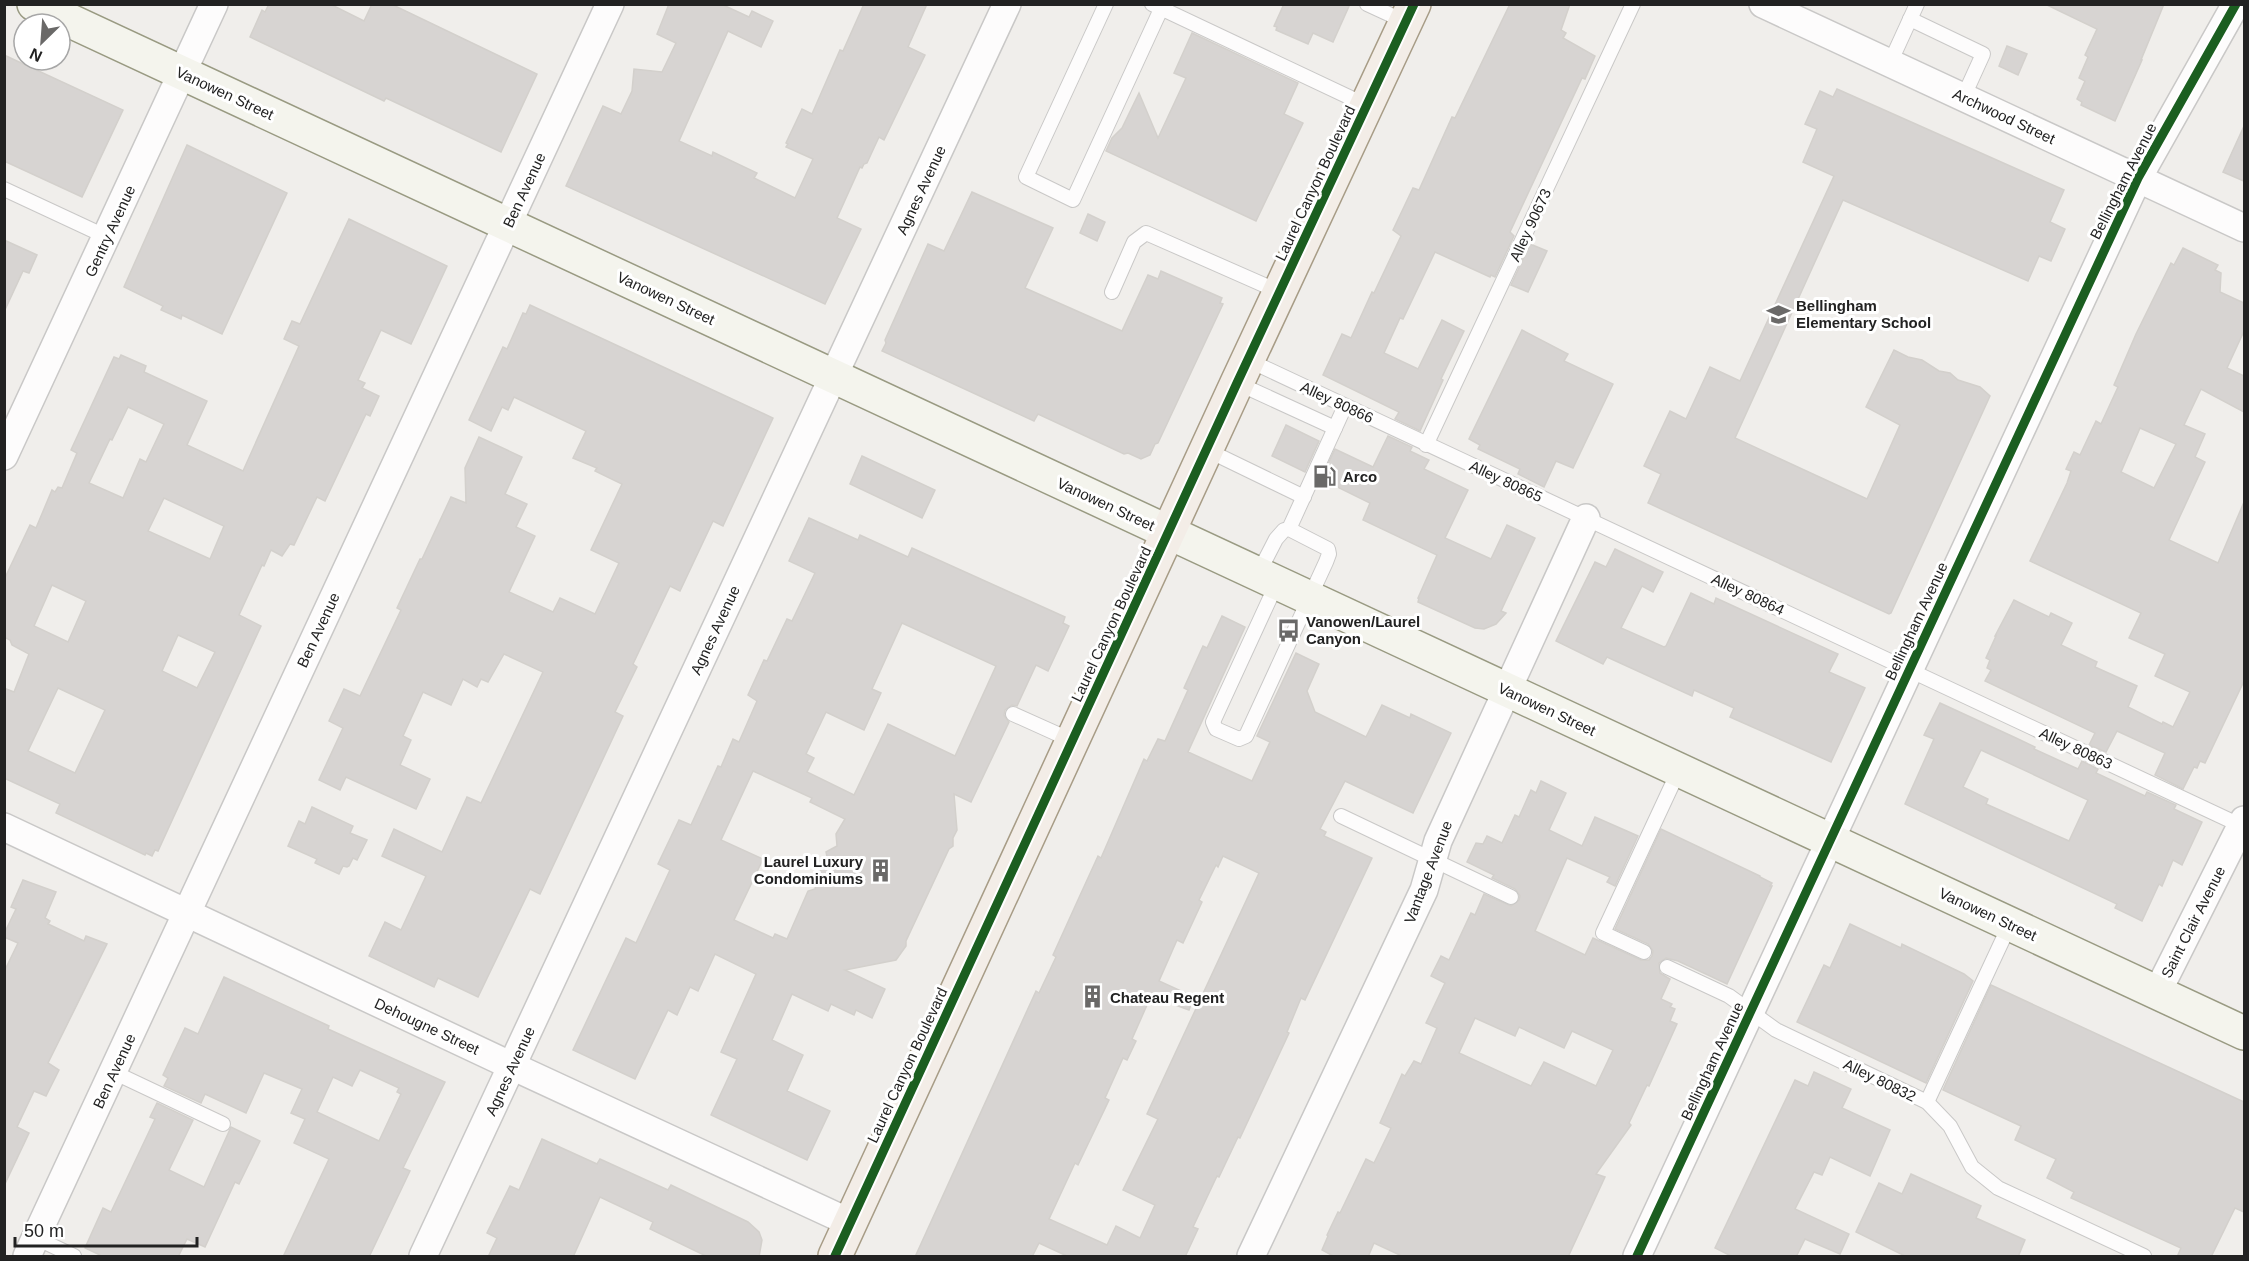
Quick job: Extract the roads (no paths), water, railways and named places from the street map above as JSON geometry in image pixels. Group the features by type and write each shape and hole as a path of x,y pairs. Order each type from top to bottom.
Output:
{"main road":[{"name":"Vanowen Street","path":"34,4 2244,1033"},
{"name":"Laurel Canyon Boulevard","path":"835,1257 1410,14"}],"street":[{"name":"Gentry Avenue","path":"4,456 214,4"},
{"name":"Ben Avenue","path":"32,1247 610,4"},
{"name":"Agnes Avenue","path":"423,1257 1007,4"},
{"name":"Archwood Street","path":"1763,4 2244,228"},
{"name":"Bellingham Avenue","path":"1637,1257 2138,178 2236,4"},
{"name":"Vantage Avenue","path":"1251,1257 1419,900 1438,841 1586,518"},
{"name":"Saint Clair Avenue","path":"2157,993 2244,824"},
{"name":"Dehougne Street","path":"4,827 850,1223"}],"lane":[{"path":"1106,4 1026,177 1073,200 1156,7 1368,106"},
{"path":"1367,4 1410,14"},
{"name":"Alley 90673","path":"1426,445 1633,4"},
{"path":"1890,63 1917,4"},
{"path":"1910,19 1983,54 1962,98"},
{"path":"4,189 107,237"},
{"path":"1112,292 1134,243 1146,233 1280,292"},
{"path":"1243,372 1335,428"},
{"name":"Alley 80866","path":"1243,372 1345,406 1426,445"},
{"path":"1289,529 1345,406"},
{"name":"Alley 80865","path":"1426,445 1586,518"},
{"path":"1207,450 1304,497"},
{"name":"Alley 80864","path":"1586,518 1910,670"},
{"path":"1289,529 1328,549 1329,554 1246,736 1239,739 1216,729 1213,722 1268,579 1281,531 1289,529"},
{"name":"Alley 80863","path":"1910,670 2244,824"},
{"path":"1013,714 1073,741"},
{"path":"1644,952 1603,933 1679,770"},
{"path":"1341,816 1511,897"},
{"path":"1927,1102 2010,924"},
{"name":"Alley 80832","path":"1667,967 1729,996 1776,1030 1927,1102 1950,1126 1972,1167 1998,1188 2144,1257"},
{"path":"113,1072 223,1124"},
{"path":"32,1247 74,1257"}],"place":[{"name":"Bellingham Elementary School","path":"1778,314"},
{"name":"Arco","path":"1325,476"},
{"name":"Vanowen/Laurel Canyon","path":"1288,630"},
{"name":"Laurel Luxury Condominiums","path":"881,870"},
{"name":"Chateau Regent","path":"1092,997"}]}
